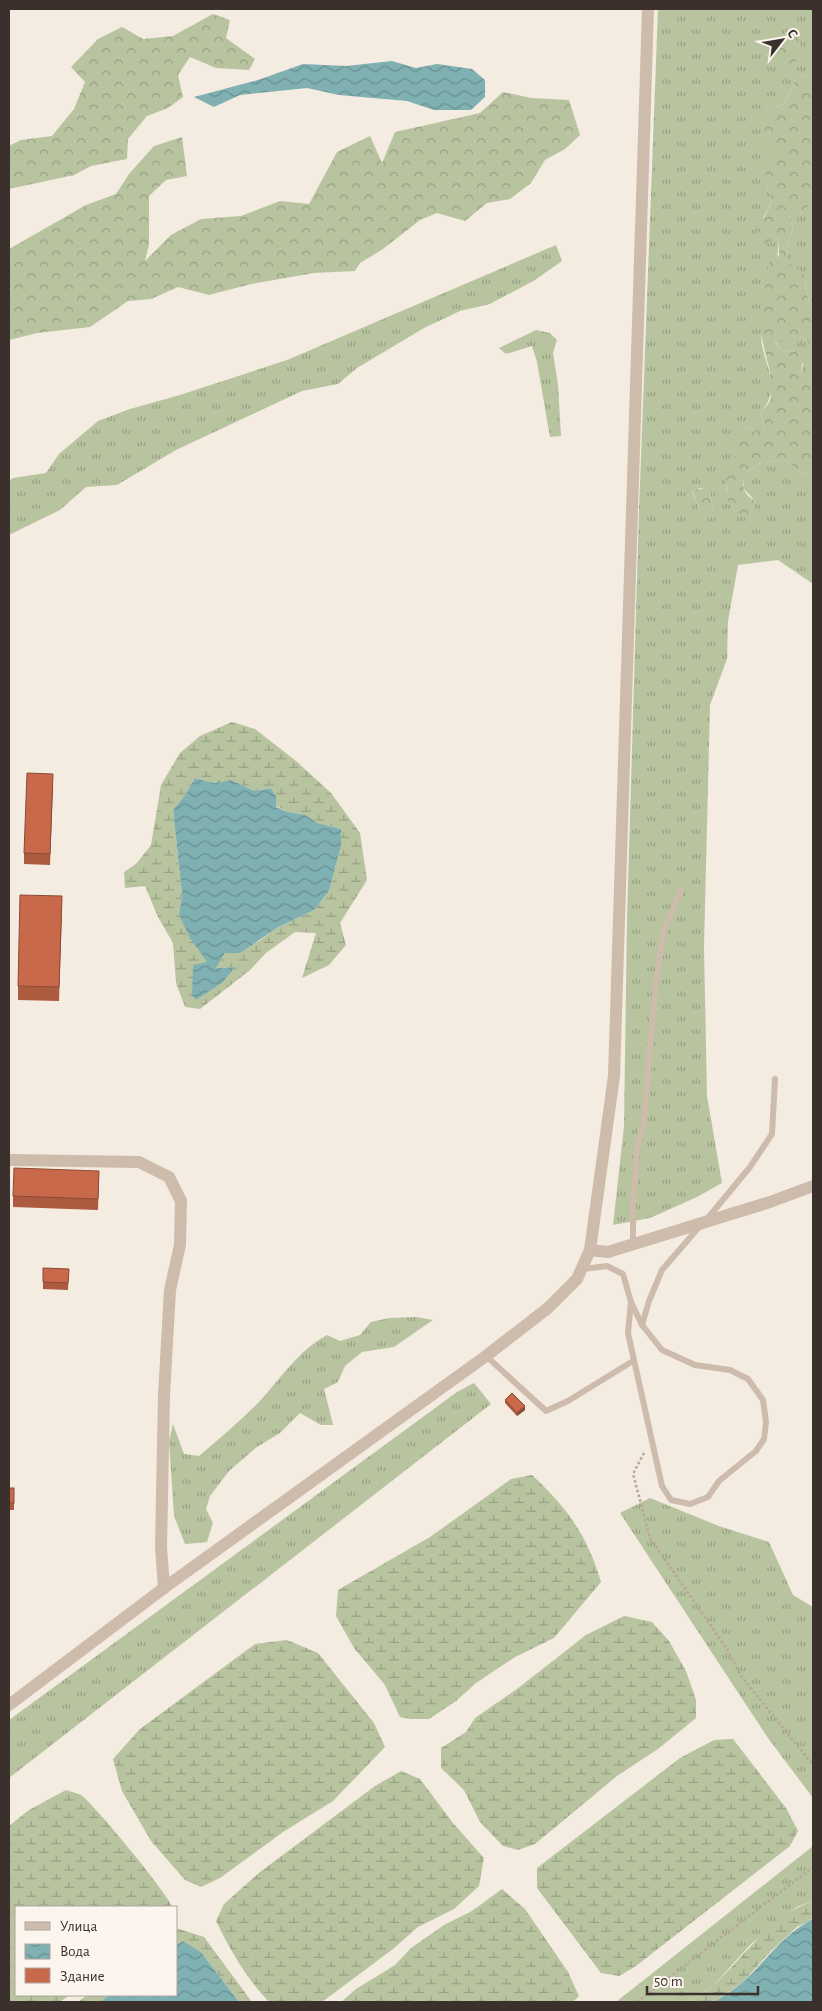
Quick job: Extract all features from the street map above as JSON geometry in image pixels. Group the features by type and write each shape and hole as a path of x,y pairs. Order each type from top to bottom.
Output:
{"street":[{"path":"9,1705 164,1588 486,1356 548,1308 577,1279 583,1269 590,1250 614,1076 648,9"},
{"path":"9,1160 139,1162 169,1177 181,1201 180,1245 170,1290 164,1396 161,1547 164,1588"},
{"path":"590,1250 608,1252 770,1202 813,1186"}],"lane":[{"path":"633,1244 633,1205 637,1148 644,1124 655,989 664,929 681,891"},
{"path":"642,1325 649,1301 662,1270 750,1167 772,1134 775,1079"},
{"path":"583,1269 607,1266 624,1274 631,1302 642,1325 662,1350 695,1365 730,1370 748,1379 763,1400 766,1422 764,1439 756,1451 720,1481 708,1497 690,1504 671,1500 662,1486 628,1333 631,1302"},
{"path":"486,1356 546,1411 568,1401 633,1361"}],"path":[{"path":"651,1441 633,1474 650,1538 727,1649 742,1676 813,1765"},
{"path":"637,2002 813,1867"}],"green space":[{"path":"658,9 813,9 813,72 795,81 784,104 766,111 780,147 765,182 772,202 763,218 779,234 775,270 761,333 770,376 771,394 760,413 765,425 761,432 742,427 737,452 726,484 730,504 735,512 755,501 744,489 744,475 758,464 784,459 800,472 813,476 813,584 778,560 738,565 728,621 727,659 710,705 704,946 707,1096 722,1183 697,1197 650,1218 613,1225 624,1126 627,920 639,510","holes":["781,39 774,63 766,54 766,44","700,488 712,488 710,496 714,511 700,512 692,491"]},
{"path":"213,14 230,20 226,38 255,59 249,70 216,68 190,57 178,75 183,97 168,108 147,116 128,139 127,159 91,166 74,175 9,189 9,146 21,140 52,136 74,109 85,82 71,67 98,39 122,27 143,39 173,36"},
{"path":"786,32 800,39 801,46 796,62 787,69 774,63 766,54 766,44 774,39 781,39"},
{"path":"813,72 813,203 796,216 789,216 793,228 787,248 786,261 804,274 809,303 813,304 813,350 803,336 775,342 782,352 803,351 801,374 808,380 813,376 813,476 800,472 784,459 758,464 744,475 746,494 755,502 750,518 735,512 727,499 726,478 736,454 732,438 742,427 761,432 765,425 760,413 771,398 770,372 761,335 760,296 770,261 779,256 779,235 757,250 755,235 772,202 765,182 766,164 779,148 762,144 761,121 766,111 784,104 795,81"},
{"path":"503,92 531,98 569,100 580,135 565,149 545,160 531,183 510,199 487,203 465,221 437,213 420,220 383,249 360,263 355,271 314,273 251,284 209,295 178,287 151,299 128,301 90,327 37,333 9,340 9,249 86,205 116,194 129,174 154,146 182,137 187,176 166,180 149,196 149,245 145,261 171,235 201,219 241,216 280,201 309,204 337,152 370,136 382,163 395,132 480,113"},
{"path":"813,203 813,304 809,303 804,274 786,262 787,248 793,228 789,216 796,216"},
{"path":"556,245 562,261 535,280 490,304 460,311 424,328 357,368 338,384 302,391 176,450 117,485 86,487 60,510 9,535 9,481 13,478 46,473 59,454 98,421 130,409 180,395 287,360"},
{"path":"536,330 550,333 557,340 553,353 558,385 561,436 550,437 537,362 532,346 506,354 499,348"},
{"path":"803,336 813,350 813,376 808,380 801,374 803,364 795,350 782,352 775,341"},
{"path":"713,487 710,496 714,511 710,520 700,512 692,490"},
{"path":"232,722 255,729 296,761 331,793 360,833 367,880 340,923 346,945 329,965 302,978 316,933 295,932 266,953 249,971 200,1009 185,1007 176,983 173,943 158,917 145,886 125,888 124,872 136,864 151,845 161,785 180,753 200,736","holes":["195,778 214,783 231,780 255,791 271,788 276,796 276,806 288,812 306,815 317,823 341,829 341,846 329,891 314,910 277,928 259,941 225,953 216,968 234,967 192,995 208,963 179,915 182,894 173,810"]},
{"path":"416,1317 433,1320 394,1347 362,1352 345,1366 338,1382 324,1389 333,1425 321,1425 300,1413 280,1433 257,1447 229,1471 210,1496 206,1509 213,1523 207,1542 185,1544 174,1516 169,1441 173,1424 184,1454 199,1456 252,1409 290,1366 317,1341 327,1335 340,1341 360,1335 371,1322 389,1318"},
{"path":"474,1383 491,1404 9,1778 9,1720 457,1392"},
{"path":"532,1475 556,1499 583,1536 601,1582 554,1638 515,1657 476,1683 456,1701 429,1719 400,1717 385,1685 354,1648 336,1616 338,1590 430,1537 511,1479"},
{"path":"650,1498 719,1526 769,1542 793,1595 813,1607 813,1798 768,1738 620,1513"},
{"path":"624,1616 652,1622 669,1641 686,1671 696,1700 696,1718 658,1749 617,1776 535,1844 518,1850 503,1846 480,1822 464,1790 441,1768 441,1748 466,1732 475,1718 517,1689 586,1635"},
{"path":"287,1640 318,1653 374,1723 385,1747 333,1801 283,1832 220,1878 201,1887 185,1880 151,1841 122,1791 113,1759 140,1729 255,1644"},
{"path":"733,1739 786,1808 798,1831 790,1846 636,1966 619,1976 601,1973 537,1888 537,1868 680,1758 714,1740"},
{"path":"401,1771 420,1779 453,1823 484,1858 479,1886 454,1909 418,1927 393,1949 322,2002 269,2002 253,1984 227,1943 216,1921 224,1904 260,1872 375,1786"},
{"path":"66,1790 81,1795 115,1831 172,1906 15,1906 15,1996 69,1996 60,2002 9,2002 9,1826 29,1810"},
{"path":"813,1846 813,1901 797,1907 750,1945 713,1986 688,2002 616,2002"},
{"path":"502,1889 525,1909 568,1972 579,1996 573,2002 341,2002 356,1989 395,1965 411,1948 444,1925 472,1911"},
{"path":"813,1901 813,1919 797,1927 770,1952 743,1982 714,2002 688,2002 714,1985 771,1926 784,1916"},
{"path":"178,1929 204,1937 252,2002 239,2002 201,1952 183,1941 178,1944"},
{"path":"86,1996 107,1996 101,2002 78,2002"}],"water":[{"path":"392,61 416,68 437,64 472,69 485,80 485,97 471,110 434,110 407,101 339,95 307,88 240,95 214,107 194,97 258,80 303,64 346,66"},
{"path":"195,778 214,783 231,780 255,791 271,788 276,796 276,807 288,812 306,815 317,823 341,829 341,846 329,891 314,910 277,928 240,953 225,953 216,968 235,967 222,983 196,1000 192,995 193,965 207,962 190,938 179,915 182,894 173,810"},
{"path":"813,1919 813,2002 714,2002 743,1982 792,1932"},
{"path":"183,1941 201,1952 239,2002 101,2002 107,1996 178,1996 178,1944"}],"building":[{"path":"27,773 53,774 50,854 24,853"},
{"path":"20,895 62,896 59,987 18,986"},
{"path":"14,1168 99,1171 98,1199 13,1196"},
{"path":"43,1268 69,1269 68,1283 43,1282"},
{"path":"512,1393 525,1406 517,1413 505,1400"},
{"path":"9,1488 14,1488 14,1503 9,1503"}]}
